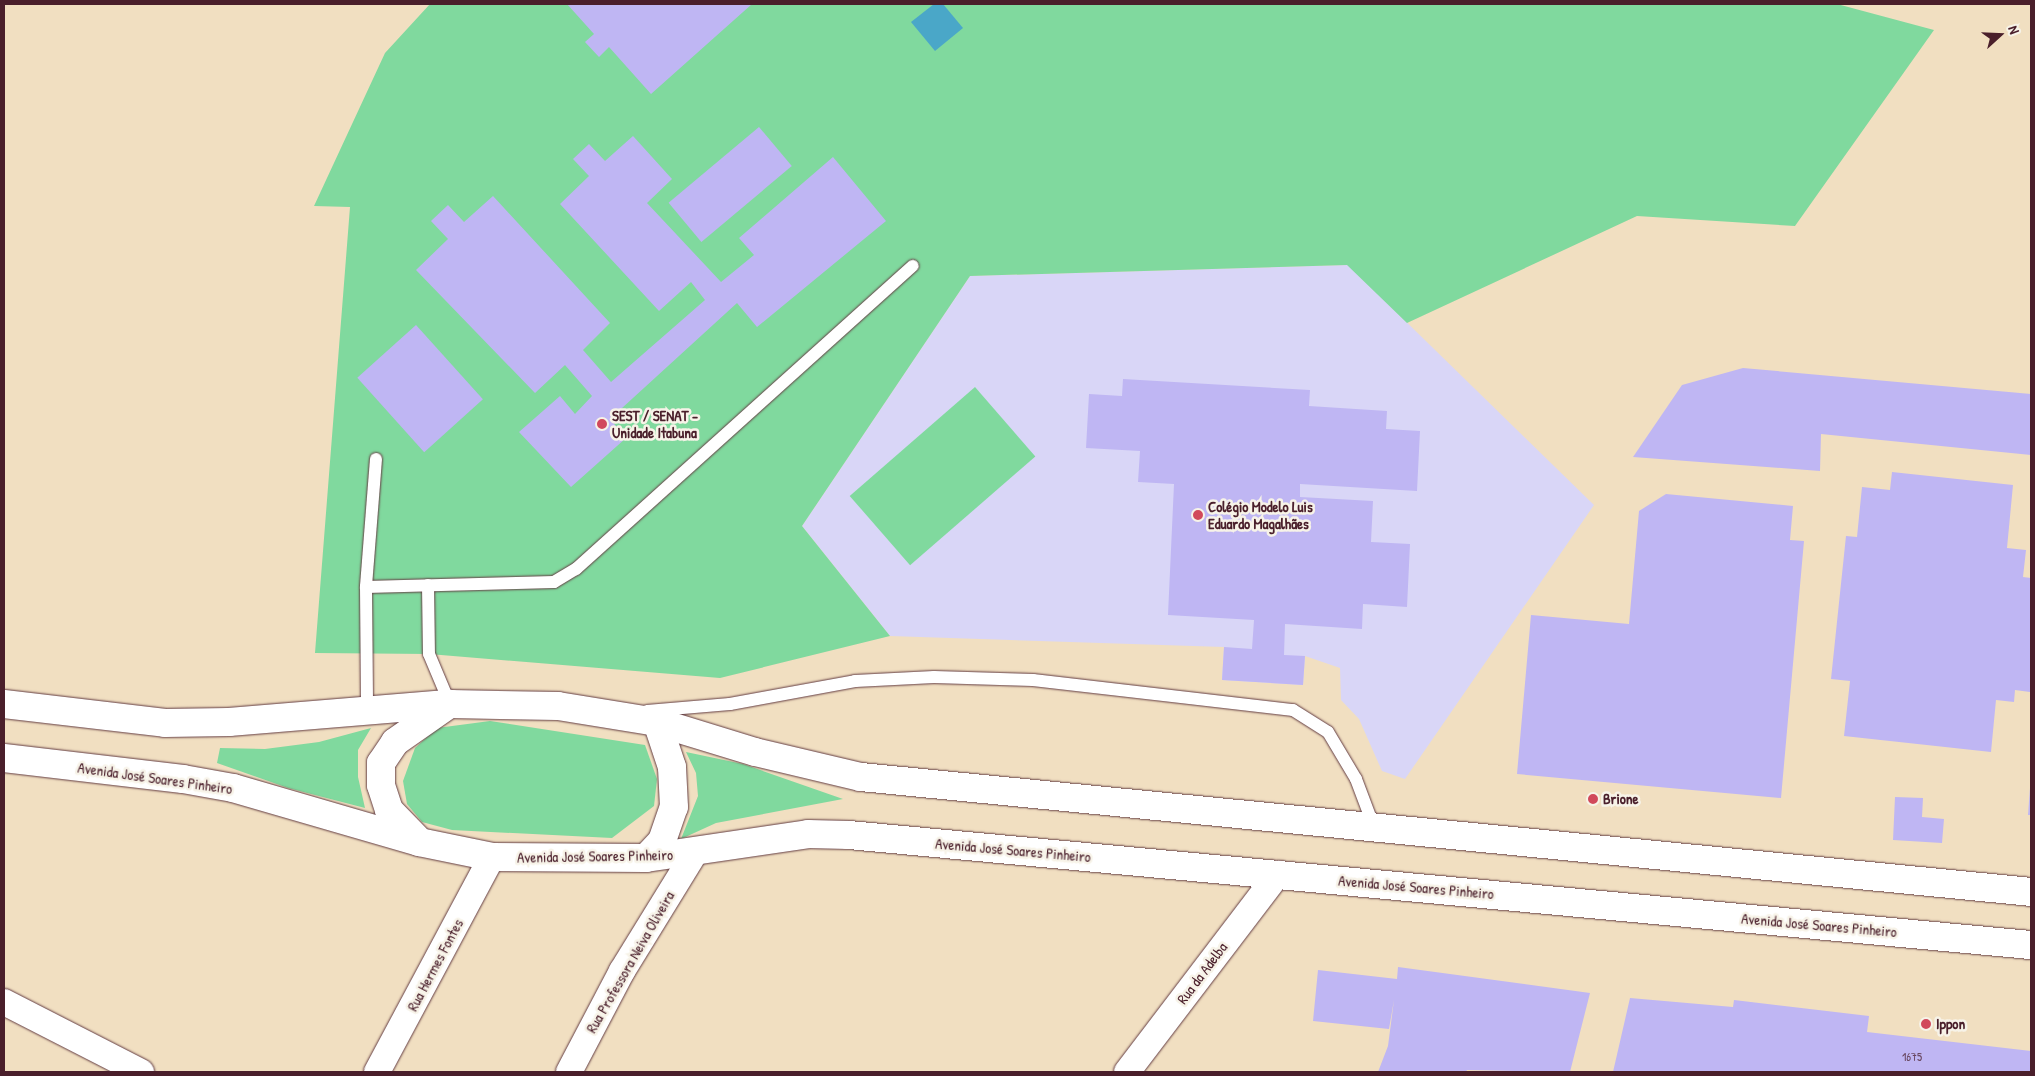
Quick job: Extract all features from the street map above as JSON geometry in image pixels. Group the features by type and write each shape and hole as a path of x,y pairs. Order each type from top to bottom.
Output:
{"main road":[{"path":"4,704 165,723 229,722 450,704 558,706 657,722 755,752 861,777 2031,892"},
{"path":"420,842 389,810 381,785 381,763 395,742 450,704"},
{"path":"646,858 662,841 674,808 672,767 657,722"},
{"name":"Avenida José Soares Pinheiro","path":"4,758 183,779 233,788 420,842 492,857 646,858 694,854 752,841 808,834 849,835 2031,945"}],"street":[{"name":"Rua Professora Neiva Oliveira","path":"569,1072 622,971 694,854"},
{"name":"Rua Hermes Fontes","path":"377,1072 492,857"},
{"name":"Rua da Adelba","path":"1135,1070 1278,874"},
{"path":"4,1002 141,1072"}],"lane":[{"path":"366,587 554,582 576,569 913,266"},
{"path":"366,711 366,587 376,459"},
{"path":"428,585 429,654 450,704"},
{"path":"612,715 730,704 855,682 934,677 1034,680 1293,710 1328,732 1356,779 1374,827"}],"shaded area":[{"name":"Colégio Modelo Luis Eduardo Magalhães","path":"1348,265 1594,505 1405,779 1382,771 1359,719 1341,700 1340,668 1305,656 1303,685 1222,680 1224,647 890,636 802,526 970,276"}],"green space":[{"name":"SEST / SENAT - Unidade Itabuna","path":"430,4 1837,4 1934,30 1795,226 1637,216 1407,323 1347,265 970,276 802,526 890,636 720,678 429,654 315,653 350,207 314,206 385,53"},
{"path":"975,387 1035,456 910,565 850,496"},
{"path":"490,721 645,745 657,779 654,806 612,838 452,830 422,822 407,804 403,781 415,748 437,728"},
{"path":"371,728 358,750 358,777 365,808 288,788 217,763 220,748 265,749 319,742"},
{"path":"686,752 743,764 843,799 716,823 681,839 698,796 696,773"}],"water":[{"path":"934,4 943,4 963,28 935,51 911,22"}],"building":[{"path":"567,4 752,4 651,94 609,47 599,57 585,42 594,34"},
{"path":"759,127 792,166 701,242 669,203"},
{"path":"633,136 672,179 647,203 721,282 754,255 739,238 833,157 886,221 757,327 737,303 610,419 626,438 571,487 519,432 560,396 575,414 592,396 565,365 535,393 416,270 448,239 431,221 448,205 464,222 493,196 610,323 583,350 611,382 705,300 691,282 659,311 560,204 589,176 573,159 589,144 605,161"},
{"path":"416,325 483,399 424,452 357,378"},
{"path":"1743,368 2031,394 2031,455 1821,434 1820,471 1633,457 1682,385"},
{"path":"1123,379 1310,390 1309,406 1387,411 1386,429 1420,431 1417,491 1300,484 1300,497 1373,501 1371,542 1410,544 1407,607 1363,604 1362,629 1285,624 1284,655 1305,656 1303,685 1222,680 1224,647 1252,649 1254,620 1168,615 1174,484 1138,482 1140,451 1086,448 1089,394 1122,396"},
{"path":"1892,472 2013,485 2007,548 2026,550 2023,577 2031,578 2031,682 2030,692 2015,690 2014,702 1996,700 1991,752 1844,736 1850,681 1831,679 1846,536 1857,537 1862,487 1890,490"},
{"path":"1666,494 1793,506 1790,540 1804,541 1781,798 1517,774 1531,615 1629,624 1639,511"},
{"path":"2030,788 2031,815 2028,815"},
{"path":"1895,797 1923,798 1922,817 1944,819 1942,843 1893,840"},
{"path":"1398,967 1590,993 1570,1072 1467,1070 1466,1072 1378,1072 1388,1046 1394,1000 1389,1029 1313,1021 1318,970 1397,979"},
{"path":"1630,998 1733,1007 1734,1000 1869,1016 1867,1032 2031,1051 2031,1072 1613,1072"}],"place":[{"name":"SEST / SENAT - Unidade Itabuna","path":"602,424"},
{"name":"Colégio Modelo Luis Eduardo Magalhães","path":"1198,515"},
{"name":"Brione","path":"1593,799"},
{"name":"Ippon","path":"1926,1024"}]}
